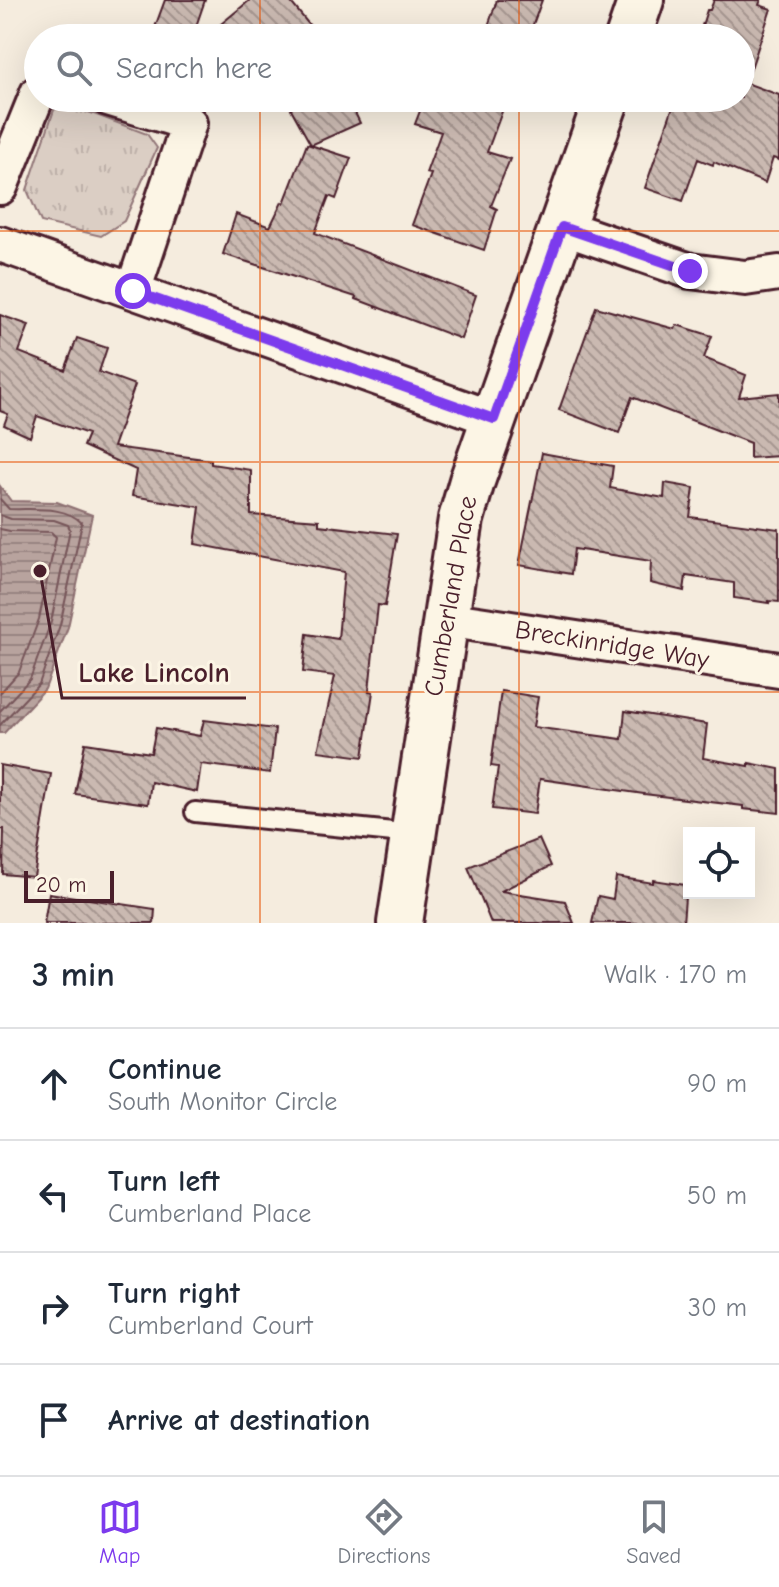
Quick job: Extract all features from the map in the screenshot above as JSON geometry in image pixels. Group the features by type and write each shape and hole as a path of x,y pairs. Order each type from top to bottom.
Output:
{"street":[{"path":"633,24 641,0"},
{"path":"0,187 30,112"},
{"path":"133,291 189,123 153,112"},
{"name":"Cumberland Place","path":"400,923 461,519 602,112"},
{"path":"562,227 690,271 745,278 779,273"},
{"path":"0,244 494,419"},
{"name":"Breckinridge Way","path":"445,619 779,670"}],"lane":[{"path":"195,812 413,834"}],"green space":[{"path":"53,112 89,112 147,134 157,148 124,221 101,236 41,222 27,190"}],"water":[{"path":"0,486 11,501 57,502 92,515 68,627 45,689 4,733 0,733"}],"building":[{"path":"165,0 205,0 197,24 156,24"},
{"path":"250,0 289,0 309,24 221,24"},
{"path":"497,0 542,0 533,24 489,24"},
{"path":"714,0 761,0 759,5 771,9 755,56 755,24 702,24 707,10 710,10"},
{"path":"755,86 779,95 779,160 773,158 765,183 714,162 713,165 698,159 683,201 645,188 671,112 755,112"},
{"path":"293,112 355,112 360,123 311,145"},
{"path":"420,112 502,112 487,152 510,159 491,206 497,209 484,250 412,225 431,174 426,173 441,132 415,124"},
{"path":"307,144 351,158 336,199 329,196 315,233 476,295 461,339 356,297 223,254 236,214 270,227 284,203"},
{"path":"596,307 712,336 704,358 746,375 739,397 779,393 779,456 750,458 750,443 632,397 619,433 559,410"},
{"path":"0,315 29,325 19,352 65,370 77,338 107,348 99,372 135,385 113,447 211,460 211,464 251,470 251,515 319,520 319,525 397,534 385,606 378,605 369,691 373,692 363,757 318,751 335,676 303,672 307,634 338,639 344,572 195,544 200,507 132,496 136,470 83,446 88,434 37,416 30,437 4,425 8,414 0,411"},
{"path":"542,453 613,466 610,488 664,498 665,483 694,488 690,517 779,529 779,602 734,598 734,583 686,576 684,591 650,583 651,561 574,549 571,574 519,565"},
{"path":"501,691 538,697 533,727 622,739 625,711 707,724 703,758 779,769 779,813 540,779 535,814 492,809 498,767 491,766"},
{"path":"204,720 275,729 270,773 201,764 197,792 151,782 148,804 75,794 85,743 151,753 156,728 200,736"},
{"path":"0,765 51,774 34,877 3,874"},
{"path":"539,839 551,866 501,891 565,901 574,923 491,923 468,867"},
{"path":"616,877 683,885 683,923 592,923 598,896 613,899"},
{"path":"49,893 155,909 154,923 44,923"}],"place":[{"name":"Lake Lincoln","path":"40,571"}],"route":[{"path":"133,291 494,419 562,227 690,271"}]}
